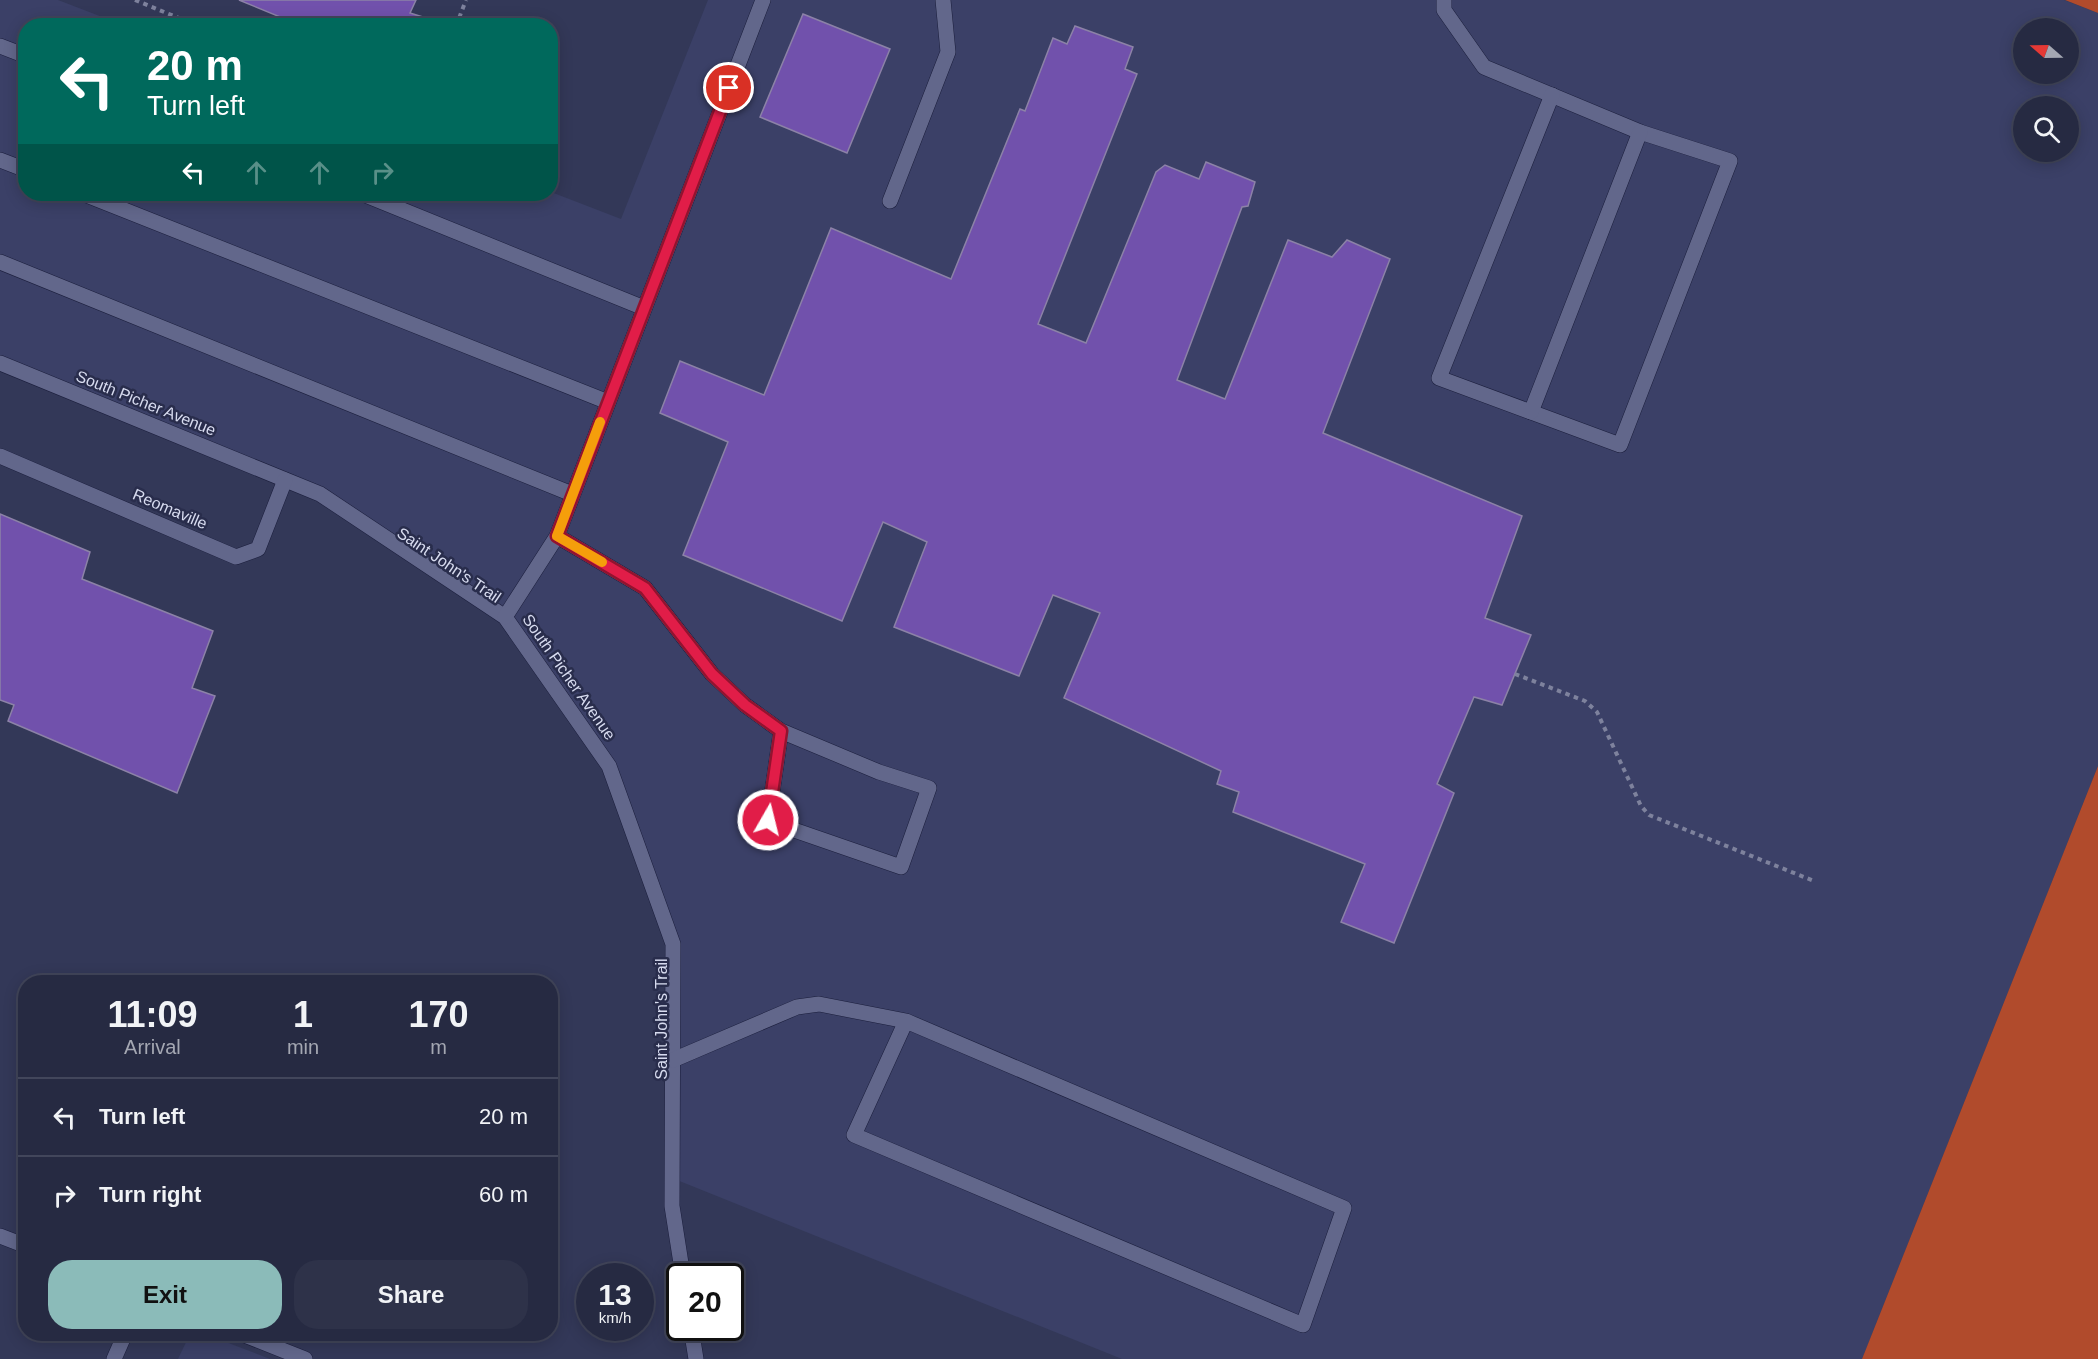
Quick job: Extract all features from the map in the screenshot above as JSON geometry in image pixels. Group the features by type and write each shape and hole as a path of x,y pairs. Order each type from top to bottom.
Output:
{"street":[{"path":"505,617 557,536 763,0"},
{"path":"890,201 948,52 943,0"},
{"path":"1444,0 1444,10 1484,67 1640,132 1730,160 1620,445 1439,378 1551,95"},
{"path":"0,46 18,54"},
{"path":"1531,412 1640,132"},
{"path":"0,160 18,167"},
{"path":"102,201 608,402"},
{"path":"380,201 644,308"},
{"path":"0,262 572,494"},
{"name":"South Picher Avenue","path":"0,363 321,494 505,617 609,766 673,944 672,1206 681,1263"},
{"name":"Reomaville","path":"0,456 236,557 258,549 285,480"},
{"path":"557,536 645,588 712,674 745,705 781,731 879,772 929,788 901,867 768,820 781,731"},
{"path":"673,1060 797,1007 819,1004 906,1021 1344,1208 1303,1325 854,1135 906,1021"},
{"path":"0,1236 18,1243"},
{"path":"114,1359 122,1341"},
{"path":"260,1341 305,1359"},
{"path":"693,1341 696,1359"}],"path":[{"path":"135,0 179,18"},
{"path":"459,18 466,0"},
{"path":"1515,674 1585,701 1597,712 1641,806 1649,815 1814,880"}],"shaded area":[{"path":"0,0 58,0 105,18 18,18 18,201 558,201 558,195 621,219 708,0 2064,0 2098,13 2098,766 1862,1359 1122,1359 672,1178 673,944 609,766 505,617 320,494 0,363"},
{"path":"2065,0 2098,0 2098,13"},
{"path":"2098,766 2098,1359 1862,1359"},
{"path":"187,1341 223,1341 270,1359 178,1359"}],"building":[{"path":"239,0 416,0 410,13 426,18 283,18"},
{"path":"803,14 890,49 847,153 760,117"},
{"path":"1075,26 1133,47 1125,69 1137,74 1038,324 1086,343 1156,172 1165,165 1199,179 1206,162 1255,182 1248,206 1242,207 1177,380 1225,399 1288,240 1332,257 1347,240 1390,259 1323,433 1522,516 1485,618 1531,635 1502,705 1474,697 1437,784 1454,793 1394,943 1341,922 1365,864 1233,812 1239,792 1217,784 1221,771 1064,698 1100,613 1053,595 1019,676 894,627 927,542 883,522 842,621 683,555 728,442 660,413 680,361 764,395 831,228 951,279 1020,109 1025,111 1053,38 1067,44"},
{"path":"0,514 90,552 82,579 213,631 192,688 215,696 177,793 8,721 14,705 0,700"}],"slow traffic":[{"path":"600,422 557,536 602,562"}],"route":[{"path":"729,88 557,536 645,588 712,674 745,705 781,731 768,820"}]}
